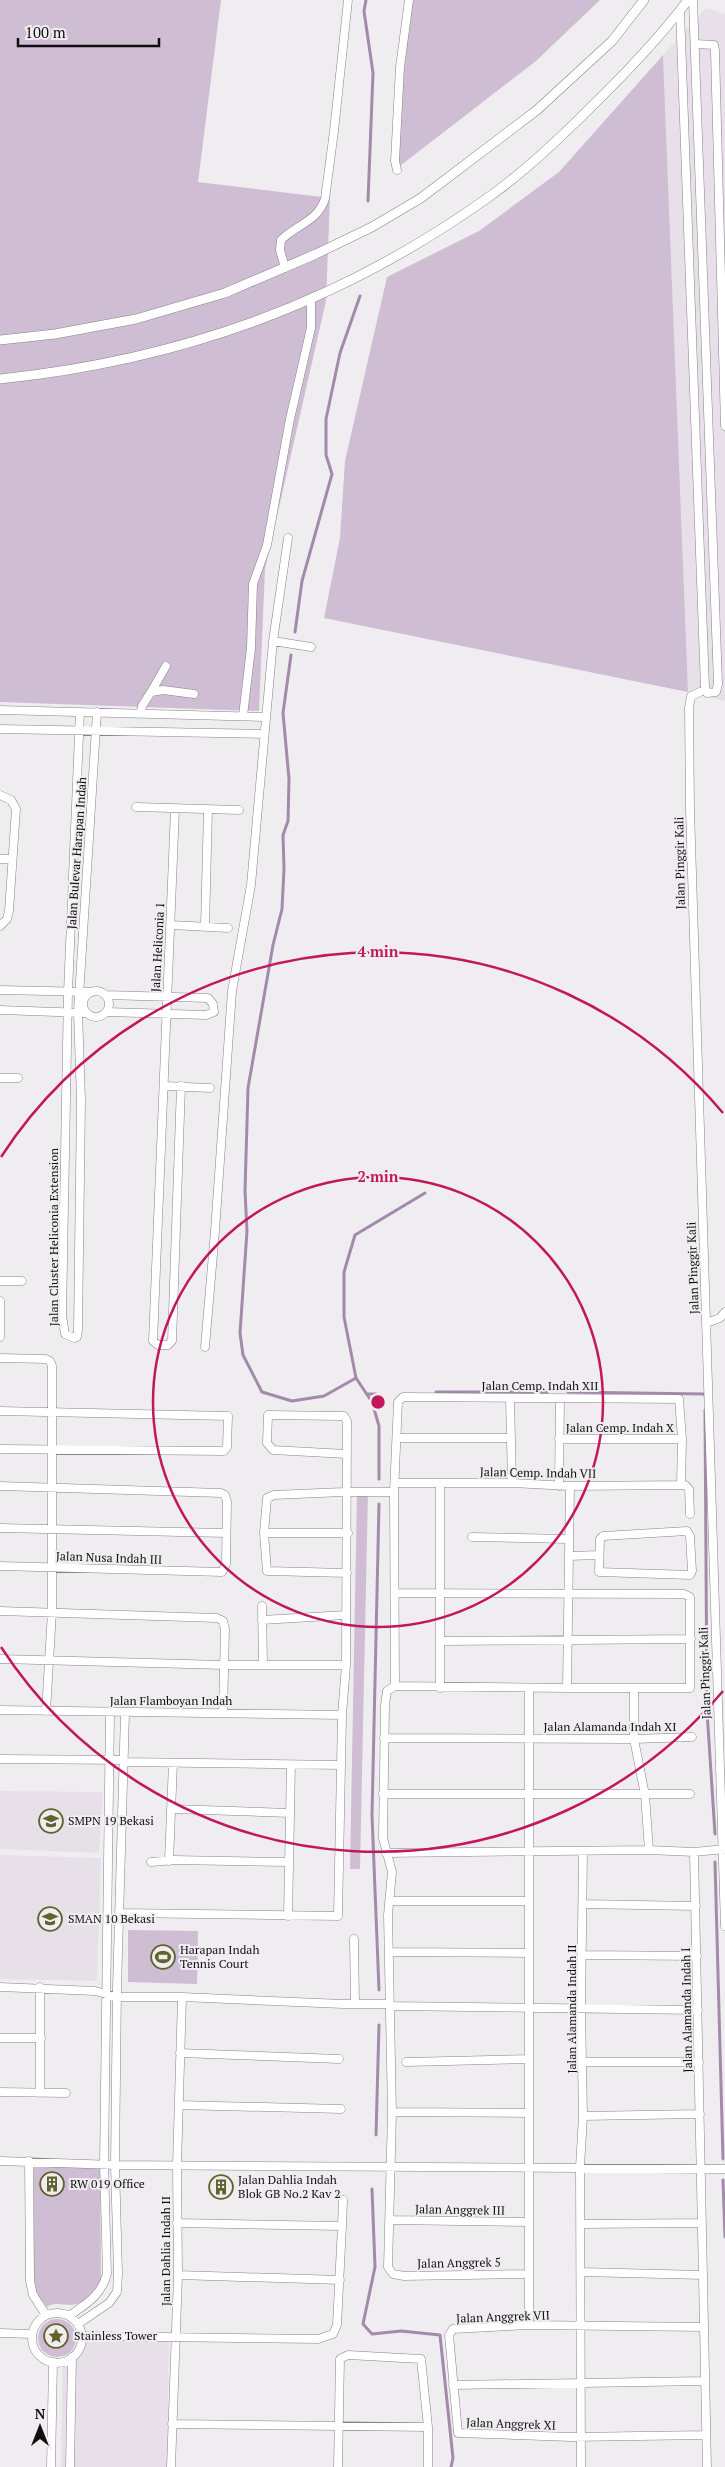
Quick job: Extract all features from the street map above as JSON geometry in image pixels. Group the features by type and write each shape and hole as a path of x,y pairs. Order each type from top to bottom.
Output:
{"street":[{"path":"285,268 280,250 281,240 312,220 322,207 325,199 348,0"},
{"path":"397,170 395,161 400,67 409,0"},
{"path":"0,340 55,334 136,319 225,293 285,268 372,227 421,198 537,110 612,41 644,0"},
{"path":"0,379 59,373 141,356 234,330 311,300 374,269 439,231 488,198 560,137 616,83 688,0"},
{"path":"680,11 706,692 717,692 722,684 693,0"},
{"path":"695,44 714,45 715,51 725,426"},
{"path":"688,253 703,253"},
{"path":"243,716 251,648 253,584 267,545 290,419 311,328 311,300"},
{"path":"204,1346 215,1231 232,990 252,877 273,641 288,538"},
{"path":"273,641 311,647"},
{"path":"141,713 142,706 166,666"},
{"path":"151,692 163,690 194,694"},
{"name":"Jalan Pinggir Kali","path":"700,692 691,696 688,708 694,989 725,1926"},
{"path":"0,710 265,717"},
{"name":"Jalan Bulevar Harapan Indah","path":"68,1013 80,712"},
{"name":"Jalan Bulevar Harapan Indah","path":"82,1012 79,992 97,712"},
{"path":"0,729 264,734"},
{"path":"0,796 8,797 16,806 9,911 7,919 0,926"},
{"path":"136,807 239,810"},
{"name":"Jalan Heliconia 1","path":"175,809 153,1341 158,1346 168,1345 172,1341 181,1086"},
{"path":"205,926 208,810"},
{"path":"0,859 12,860"},
{"path":"171,925 228,928"},
{"path":"0,990 102,992 106,995 208,998 214,1008 214,1012 206,1015 107,1012 96,1018 82,1012 0,1010"},
{"path":"82,1012 84,998 92,992"},
{"path":"106,995 109,1003 107,1012"},
{"path":"138,996 138,1012"},
{"name":"Jalan Cluster Heliconia Extension","path":"68,1013 62,1315 65,1334 74,1338 77,1337 78,1330 82,1012"},
{"path":"0,1086 0,1078 18,1078"},
{"path":"164,1086 210,1088"},
{"path":"0,1281 22,1281"},
{"path":"0,1301 0,1337"},
{"path":"706,1323 720,1318 725,1312"},
{"path":"0,1358 46,1359 50,1361 52,1366 52,1612 46,1711"},
{"name":"Jalan Cemp. Indah XII","path":"396,1686 394,1492 398,1402 400,1398 679,1398 682,1439 681,1485"},
{"path":"510,1398 512,1483"},
{"path":"559,1486 560,1398"},
{"path":"0,1411 228,1416 227,1447 224,1450 0,1449"},
{"path":"120,1913 338,1916 342,1715 346,1664 347,1421 344,1416 268,1416 267,1443 273,1450 346,1454"},
{"path":"397,1438 511,1438"},
{"name":"Jalan Cemp. Indah X","path":"559,1439 682,1439"},
{"name":"Jalan Cemp. Indah VII","path":"395,1483 512,1483 559,1486 681,1485"},
{"path":"440,1483 440,1688"},
{"path":"681,1485 689,1489 690,1514"},
{"path":"0,1486 221,1493 227,1498 226,1533 0,1528"},
{"path":"567,1688 570,1486"},
{"path":"347,1573 271,1572 266,1569 264,1533 267,1498 274,1495 362,1491 394,1492"},
{"path":"688,1532 690,1536 692,1570 686,1576 601,1573 599,1555 600,1538 603,1536 688,1532"},
{"name":"Jalan Nusa Indah III","path":"0,1566 217,1572 225,1569 226,1533"},
{"path":"264,1533 348,1533"},
{"path":"472,1537 569,1539"},
{"path":"569,1556 599,1555"},
{"path":"390,2220 392,2112 389,2005 392,1872 383,1838 384,1738 387,1691 396,1686 440,1688 690,1688 692,1638 690,1600 687,1594 395,1593"},
{"path":"262,1606 263,1664"},
{"path":"0,1611 217,1618 224,1623 223,1713"},
{"path":"262,1620 346,1615"},
{"path":"441,1641 692,1638"},
{"path":"0,1660 224,1665 346,1664"},
{"path":"528,1688 529,2326"},
{"path":"634,1689 634,1739 645,1795 649,1850"},
{"name":"Jalan Flamboyan Indah","path":"0,1710 342,1715"},
{"path":"69,2316 99,2293 103,2288 107,2274 104,2164 110,1712"},
{"path":"78,2324 109,2303 117,2292 115,2165 117,1998 125,1713"},
{"name":"Jalan Alamanda Indah XI","path":"384,1738 634,1739 692,1737"},
{"path":"0,1759 341,1765"},
{"path":"169,1860 173,1763"},
{"path":"288,1916 291,1765"},
{"path":"383,1794 690,1794"},
{"path":"172,1809 290,1814"},
{"path":"386,1853 649,1850 694,1852 721,1849"},
{"name":"Jalan Alamanda Indah II","path":"581,2467 580,2168 583,2116 581,2010 583,1851"},
{"name":"Jalan Alamanda Indah I","path":"694,1852 707,2467"},
{"path":"151,1862 169,1860 289,1862"},
{"path":"390,1902 528,1901"},
{"path":"583,1904 696,1906"},
{"path":"354,1939 355,2004"},
{"path":"390,1952 528,1953"},
{"path":"583,1954 697,1956"},
{"path":"0,1987 40,1987 105,1993 117,1998 182,1997 581,2010 698,2010"},
{"path":"40,1987 40,2093"},
{"name":"Jalan Dahlia Indah II","path":"171,2467 178,2276 177,2164 182,1997"},
{"path":"0,2038 41,2038"},
{"path":"180,2053 339,2059"},
{"path":"406,2062 529,2059"},
{"path":"583,2062 699,2062"},
{"path":"0,2092 66,2093"},
{"path":"179,2105 341,2109"},
{"path":"392,2112 529,2113"},
{"path":"583,2116 700,2114"},
{"path":"0,2161 115,2165 721,2168"},
{"path":"29,2161 30,2281 33,2295 46,2315"},
{"path":"82,2336 325,2338 333,2334 337,2325 343,2200"},
{"name":"Jalan Anggrek III","path":"390,2220 529,2222"},
{"name":"Jalan Anggrek 5","path":"390,2220 388,2262 390,2271 404,2276 529,2274"},
{"path":"177,2223 342,2226"},
{"path":"581,2224 702,2223"},
{"path":"581,2272 703,2274"},
{"path":"178,2276 340,2280"},
{"path":"58,2313 69,2316 78,2324 82,2336 80,2347 66,2362 53,2362 44,2359 35,2351 32,2334 36,2323 46,2315 58,2313"},
{"name":"Jalan Anggrek VII","path":"453,2385 450,2331 529,2326 581,2328 704,2327"},
{"path":"0,2333 32,2334"},
{"path":"338,2467 340,2359 348,2355 421,2359 428,2427 428,2467"},
{"path":"70,2467 72,2357"},
{"path":"51,2467 53,2362"},
{"path":"453,2385 581,2384 705,2380"},
{"name":"Jalan Anggrek XI","path":"453,2385 458,2433 582,2437"},
{"path":"172,2424 428,2427"},
{"path":"582,2437 706,2435"}],"shaded area":[{"path":"0,0 221,0 198,182 330,198 326,301 265,569 259,711 0,702"},
{"path":"410,0 600,0 536,61 396,169"},
{"path":"706,8 725,14 725,701 688,692 663,55"},
{"path":"663,55 688,692 324,618 340,538 345,461 387,277 479,231 559,172"},
{"path":"357,1491 368,1491 360,1869 350,1869"},
{"name":"SMPN 19 Bekasi","path":"0,1791 103,1792 99,1853 0,1849"},
{"name":"SMAN 10 Bekasi","path":"0,1855 101,1858 97,1981 0,1979"},
{"name":"Harapan Indah Tennis Court","path":"128,1930 198,1931 197,1984 128,1982"},
{"path":"34,2165 100,2166 101,2281 89,2297 80,2303 71,2305 55,2304 47,2307 38,2295 33,2281"},
{"path":"57,2319 70,2325 76,2338 70,2351 57,2357 44,2351 38,2338 44,2325"},
{"path":"63,2334 169,2341 167,2467 61,2467"}],"waterway":[{"path":"366,0 364,11 373,73 368,201"},
{"path":"295,632 302,581 332,474 326,455 326,419 340,353 360,296"},
{"path":"291,655 283,713 289,779 288,821 283,835 282,909 273,945 248,1088 245,1191 247,1231 240,1333 243,1355 262,1392 292,1401 324,1396 356,1378"},
{"path":"379,1479 379,1426 372,1402 356,1378 344,1317 344,1272 355,1235 425,1193"},
{"path":"436,1392 547,1392"},
{"path":"568,1392 705,1394 705,1396"},
{"path":"367,1394 376,1394"},
{"path":"705,1410 707,1711 715,1834"},
{"path":"379,1504 372,1815 379,1990"},
{"path":"715,1862 723,2159"},
{"path":"376,2135 379,2025"},
{"path":"723,2180 725,2237"},
{"path":"372,2189 375,2267 363,2324 372,2334 401,2331 440,2335 453,2458 451,2467"}],"place":[{"name":"SMPN 19 Bekasi","path":"51,1821"},
{"name":"SMAN 10 Bekasi","path":"50,1919"},
{"name":"Harapan Indah Tennis Court","path":"163,1957"},
{"name":"RW 019 Office","path":"52,2184"},
{"name":"Jalan Dahlia Indah Blok GB No.2 Kav 2","path":"221,2187"},
{"name":"Stainless Tower","path":"56,2336"}]}
